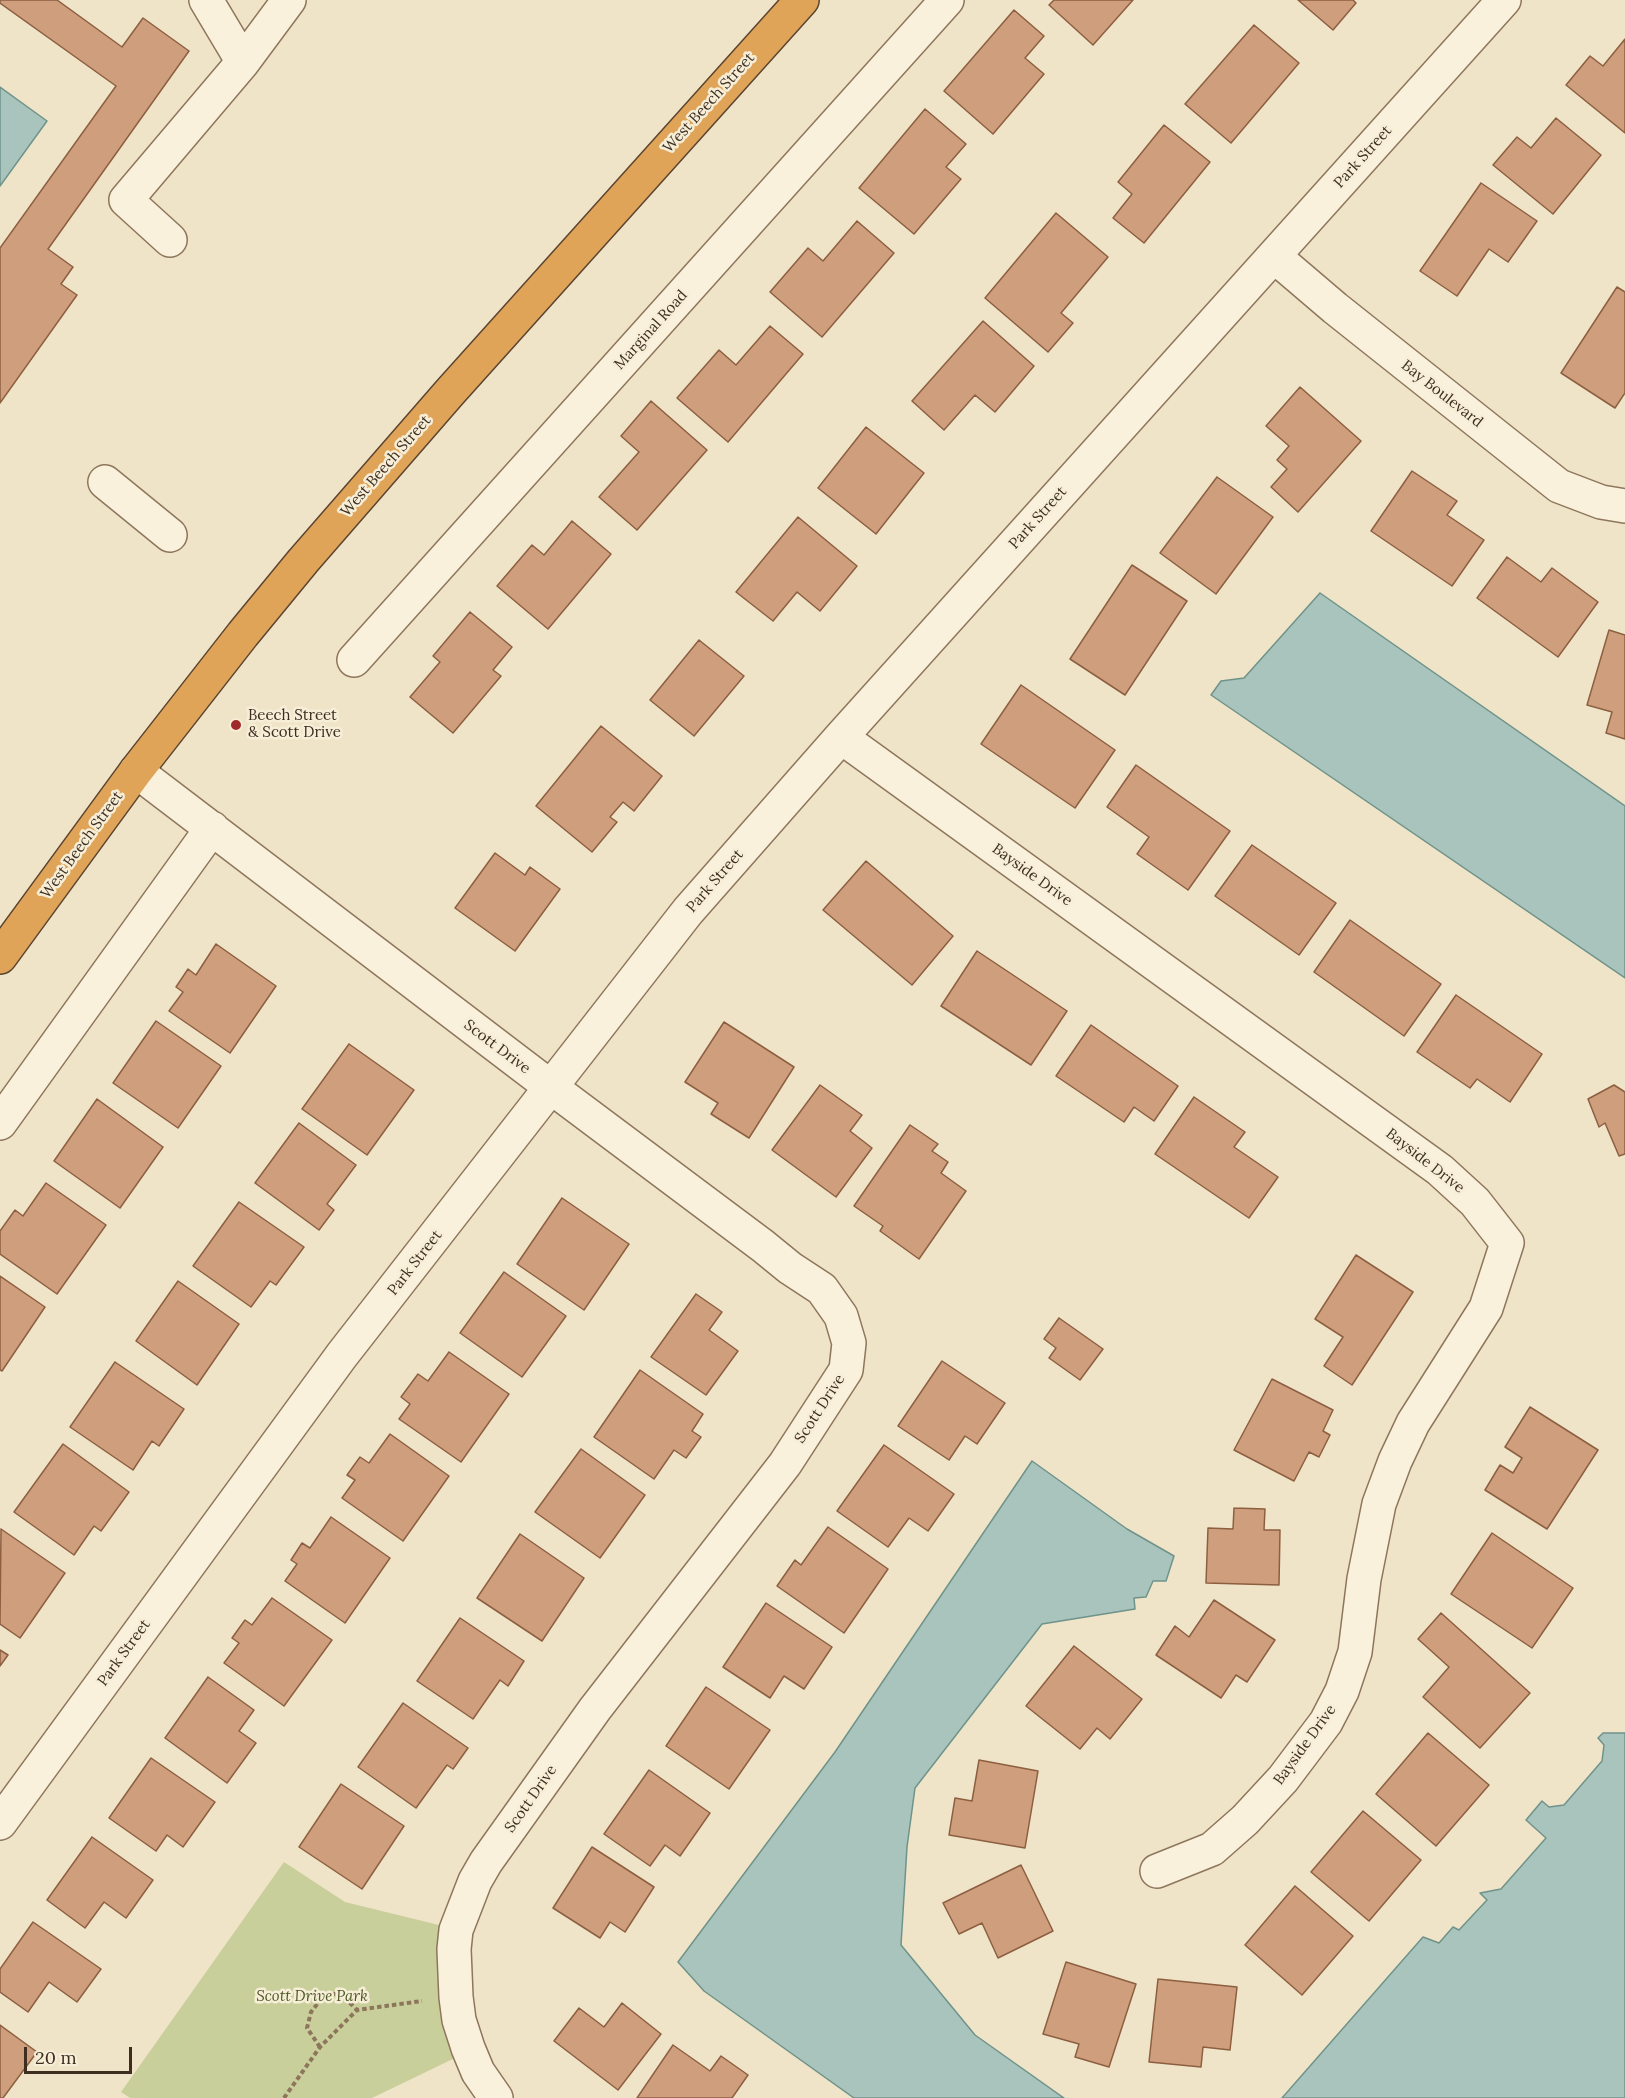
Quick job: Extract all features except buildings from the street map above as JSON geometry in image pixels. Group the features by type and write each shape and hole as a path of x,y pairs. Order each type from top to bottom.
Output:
{"highway":[{"name":"West Beech Street","path":"0,957 136,771 303,561 458,383 802,0"}],"street":[{"path":"206,0 243,62"},
{"path":"170,240 126,200 243,62 289,0"},
{"name":"Marginal Road","path":"354,660 947,0"},
{"name":"Park Street","path":"0,1822 342,1354 688,911 841,737 1504,0"},
{"name":"Bay Boulevard","path":"1274,256 1335,308 1559,486 1601,502 1625,506"},
{"path":"105,482 170,535"},
{"name":"Bayside Drive","path":"841,737 1440,1170 1475,1202 1507,1244 1486,1308 1413,1423 1395,1461 1379,1504 1364,1579 1355,1652 1342,1691 1326,1722 1283,1779 1245,1820 1212,1850 1156,1871"},
{"name":"Scott Drive","path":"136,771 790,1268 822,1289 841,1316 849,1342 846,1370 785,1464 595,1709 480,1871 456,1930 454,1949 456,1997 459,2020 468,2048 478,2072 496,2098"},
{"path":"0,1124 212,828"}],"path":[{"path":"320,2047 308,2028 311,2012 327,1994 341,1994 357,2010"},
{"path":"284,2098 320,2047 357,2010 456,1997"}],"green space":[{"name":"Scott Drive Park","path":"284,1862 345,1902 439,1925 440,1999 455,2058 372,2098 130,2098 121,2092"}],"water":[{"path":"0,87 47,121 0,186"},
{"path":"1320,593 1625,806 1625,978 1211,695 1221,681 1244,678"},
{"path":"1032,1461 1127,1529 1174,1556 1166,1581 1153,1581 1146,1597 1134,1598 1135,1609 1042,1624 915,1788 907,1847 901,1945 975,2035 1064,2098 854,2098 704,1991 678,1962 835,1752"},
{"path":"1603,1733 1625,1733 1625,2098 1282,2098 1423,1937 1439,1943 1453,1927 1459,1930 1487,1900 1480,1893 1501,1889 1546,1838 1526,1820 1542,1801 1549,1807 1564,1805 1602,1761 1604,1745 1598,1738"}],"place":[{"name":"Beech Street & Scott Drive","path":"236,725"}]}
